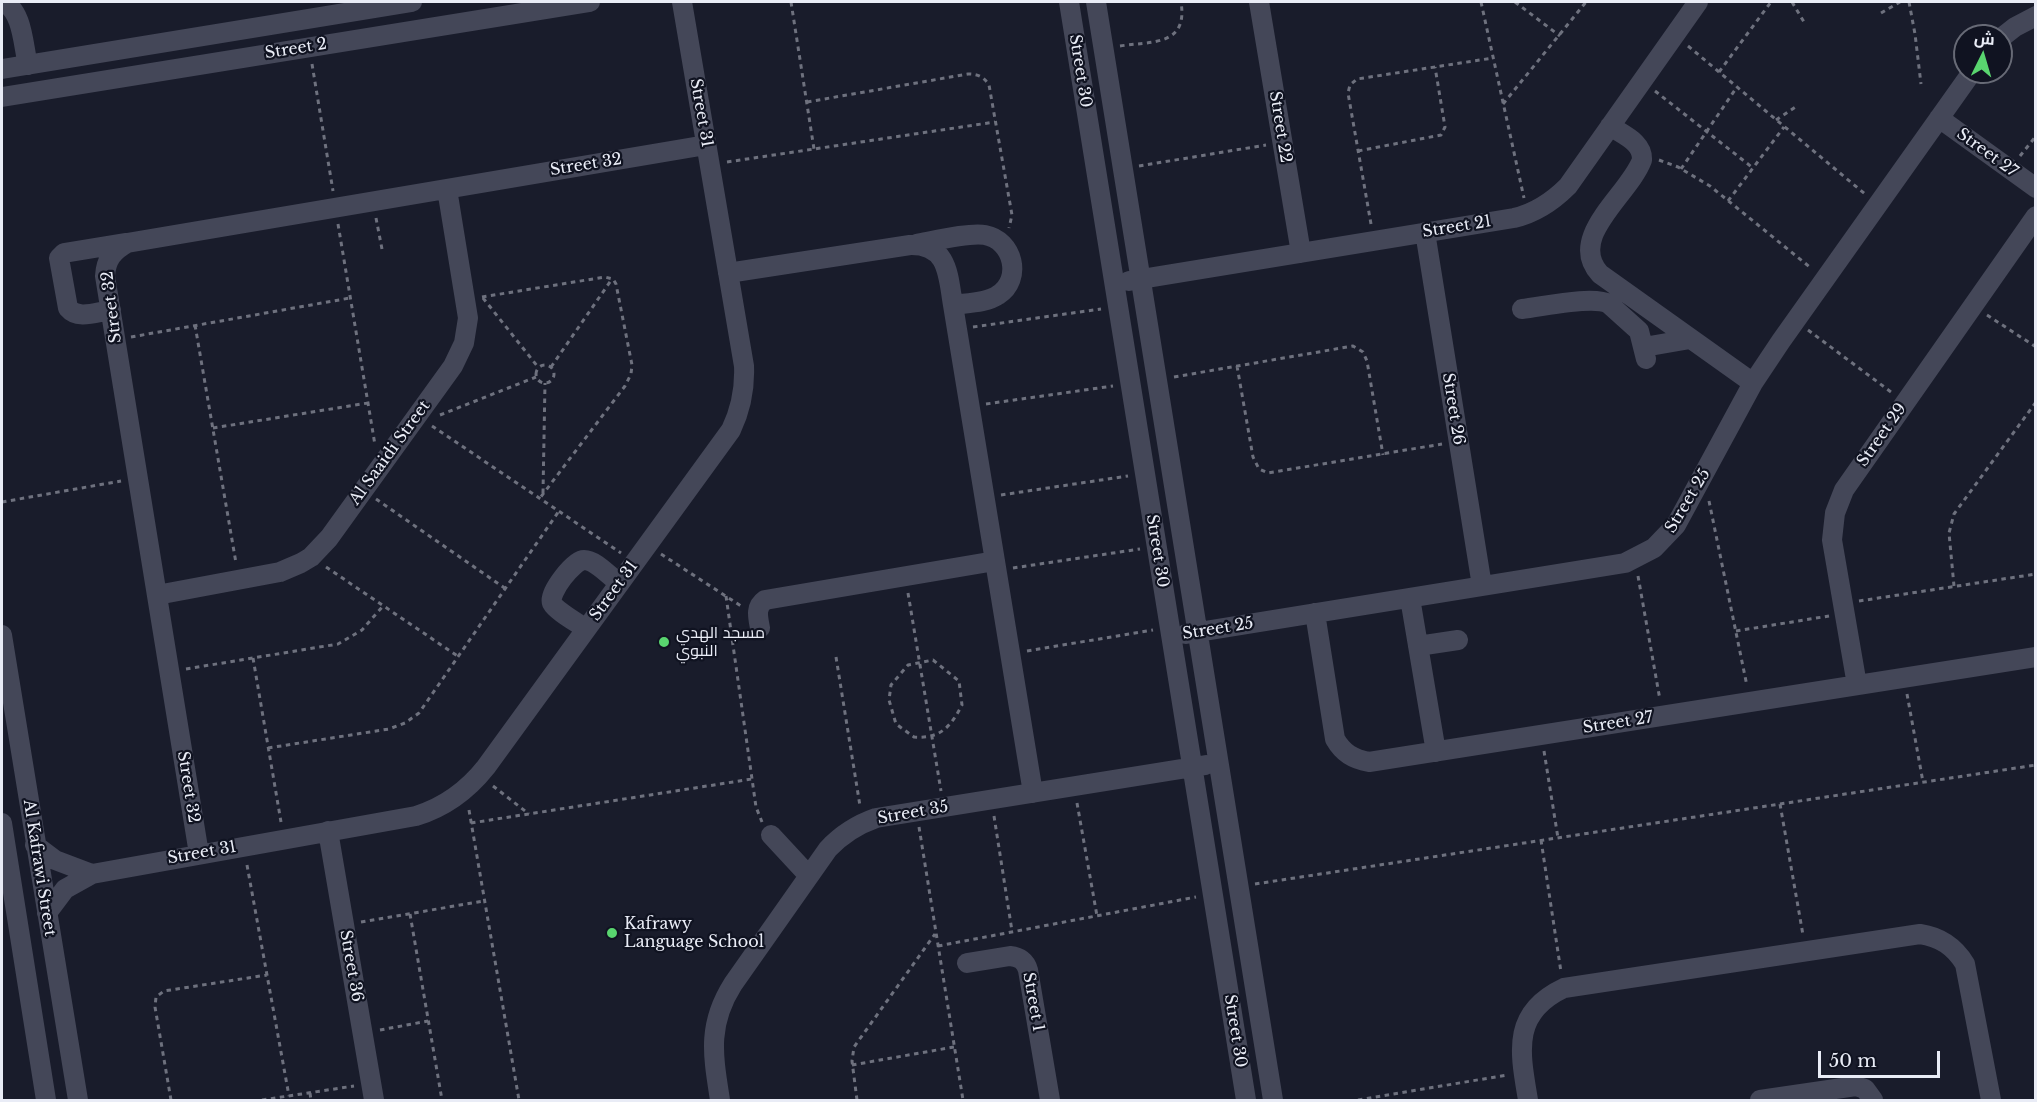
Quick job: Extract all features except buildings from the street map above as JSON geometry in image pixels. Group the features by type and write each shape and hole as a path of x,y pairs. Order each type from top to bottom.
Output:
{"street":[{"path":"3,2 14,10 28,65"},
{"name":"Street 2","path":"2,69 412,2"},
{"name":"Street 2","path":"2,97 590,2"},
{"name":"Street 31","path":"47,913 65,889 92,874 416,816 447,803 472,783 730,430 741,404 744,390 744,366 682,2"},
{"name":"Street 30","path":"1069,2 1246,1101"},
{"name":"Street 30","path":"1096,2 1273,1101"},
{"name":"Street 22","path":"1259,2 1301,253"},
{"name":"Street 21","path":"1114,283 1527,214 1554,200 1568,186 1698,2"},
{"path":"2013,29 2036,16"},
{"path":"198,37 203,64"},
{"name":"Street 25","path":"1170,632 1197,632 1625,563 1654,549 1670,533 1753,383 1795,320 1963,84"},
{"name":"Street 27","path":"1939,118 2036,188"},
{"path":"1610,126 1638,145 1642,155 1640,166 1590,240 1591,263 1600,274 1753,383"},
{"name":"Street 32","path":"199,854 115,339 105,267 113,253 127,243 706,145"},
{"name":"Al Saaidi Street","path":"157,595 280,572 301,564 324,545 379,469 421,418 460,355 475,299 447,189"},
{"name":"Street 29","path":"1857,685 1832,540 1837,507 1844,490 2036,216"},
{"name":"Street 26","path":"1425,232 1482,586"},
{"path":"728,273 982,234 997,239 1008,250 1012,265 1012,273 1006,287 995,297 953,305"},
{"path":"111,310 82,315 70,311 59,258 64,253 127,243"},
{"path":"910,245 932,249 943,260 946,267 1033,793"},
{"path":"1522,309 1592,300 1604,301 1637,328 1645,353 1690,339"},
{"path":"586,629 554,606 551,599 554,590 576,562 582,560 592,563 619,584"},
{"path":"760,623 759,605 765,600 905,576 996,566"},
{"path":"1410,598 1437,752"},
{"name":"Street 27","path":"1315,613 1333,730 1340,747 1353,758 1369,762 2036,657"},
{"name":"Al Kafrawi Street","path":"2,635 78,1101"},
{"path":"1418,646 1458,640"},
{"name":"Street 35","path":"720,1101 712,1052 713,1036 720,1008 733,984 835,841 862,823 876,818 1218,763"},
{"name":"Al Kafrawi Street","path":"2,822 7,887 46,1101"},
{"name":"Street 36","path":"328,831 372,1092"},
{"path":"771,834 809,876"},
{"path":"35,845 56,860 92,874"},
{"path":"1528,1101 1520,1048 1525,1026 1537,1007 1564,988 1920,934 1938,938 1947,943 1960,956 1968,972 1991,1101"},
{"name":"Street 1","path":"967,963 1010,956 1021,959 1027,966 1050,1101"},
{"path":"1760,1101 1856,1086 1865,1089 1873,1101"}],"path":[{"path":"791,2 814,149"},
{"path":"1104,49 1161,40 1173,35 1183,21 1181,2"},
{"path":"1481,2 1527,214"},
{"path":"1515,2 1560,36"},
{"path":"1503,104 1586,2"},
{"path":"1719,72 1771,2"},
{"path":"1792,2 1804,22"},
{"path":"1881,13 1900,2"},
{"path":"1909,2 1921,84"},
{"path":"1674,35 1877,205"},
{"path":"309,47 379,469"},
{"path":"1374,241 1348,93 1353,81 1493,58"},
{"path":"1358,151 1435,137 1443,133 1435,67"},
{"path":"807,102 974,74 984,78 989,85 1012,220 1006,233 997,239"},
{"path":"1642,81 1753,168"},
{"path":"1681,169 1737,87"},
{"path":"1776,120 1797,106"},
{"path":"710,165 995,122"},
{"path":"1728,201 1784,127"},
{"path":"2010,170 2036,136"},
{"path":"1123,168 1283,143"},
{"path":"1642,155 1681,169 1710,186 1825,279"},
{"path":"373,201 382,249"},
{"path":"475,299 605,277 612,279 616,284 632,365 631,374 625,387 540,498"},
{"path":"551,367 612,279"},
{"path":"115,339 350,298"},
{"path":"475,299 538,367"},
{"path":"1973,305 2036,347"},
{"path":"957,329 1118,306"},
{"path":"1795,320 1905,402"},
{"path":"195,325 239,580"},
{"path":"1157,380 1347,346 1358,348 1366,356 1383,454"},
{"path":"538,367 542,364 554,370 553,379 545,383"},
{"path":"1237,366 1253,458 1255,464 1263,471 1273,474 1459,442"},
{"path":"536,377 538,367"},
{"path":"536,377 545,383"},
{"path":"421,418 536,377"},
{"path":"543,494 545,383"},
{"path":"970,406 1130,384"},
{"path":"1954,586 1949,533 1954,514 2036,402"},
{"path":"213,428 368,403"},
{"path":"421,418 635,562"},
{"path":"984,498 1145,473"},
{"path":"1704,474 1750,702"},
{"path":"2,502 138,478"},
{"path":"363,490 506,589"},
{"path":"268,748 389,729 405,723 425,706 559,511"},
{"path":"647,545 726,596 760,623"},
{"path":"996,566 1157,547"},
{"path":"311,557 459,657"},
{"path":"1635,560 1662,716"},
{"path":"1736,631 1954,586 2036,574"},
{"path":"905,576 944,807"},
{"path":"726,596 756,807 760,818 771,834"},
{"path":"169,672 338,644 362,630 383,606"},
{"path":"1010,654 1170,632"},
{"path":"836,657 862,823"},
{"path":"253,658 283,839"},
{"path":"929,660 937,662 956,677 961,686 963,700 961,708 946,730 932,735 914,737 898,726 894,720 889,700 891,685 909,664 929,660"},
{"path":"1904,678 1923,782"},
{"path":"1541,735 1558,838"},
{"path":"1239,887 2036,765"},
{"path":"471,823 752,779"},
{"path":"519,1101 471,823 472,783 530,814"},
{"path":"1074,786 1097,916"},
{"path":"992,800 1012,932"},
{"path":"1780,804 1806,951"},
{"path":"916,812 963,1101"},
{"path":"1541,840 1564,988"},
{"path":"244,846 289,1096"},
{"path":"938,946 1213,894"},
{"path":"344,925 484,901"},
{"path":"410,914 442,1101"},
{"path":"857,1101 852,1053 857,1041 936,933"},
{"path":"171,1101 154,1007 156,997 164,991 267,975"},
{"path":"362,1033 428,1021"},
{"path":"852,1065 954,1047"},
{"path":"1358,1101 1523,1073"},
{"path":"262,1101 310,1093 372,1092"},
{"path":"310,1093 311,1101"}],"place":[{"name":"مسجد الهدي النبوي","path":"664,642"},
{"name":"Kafrawy Language School","path":"612,933"}]}
